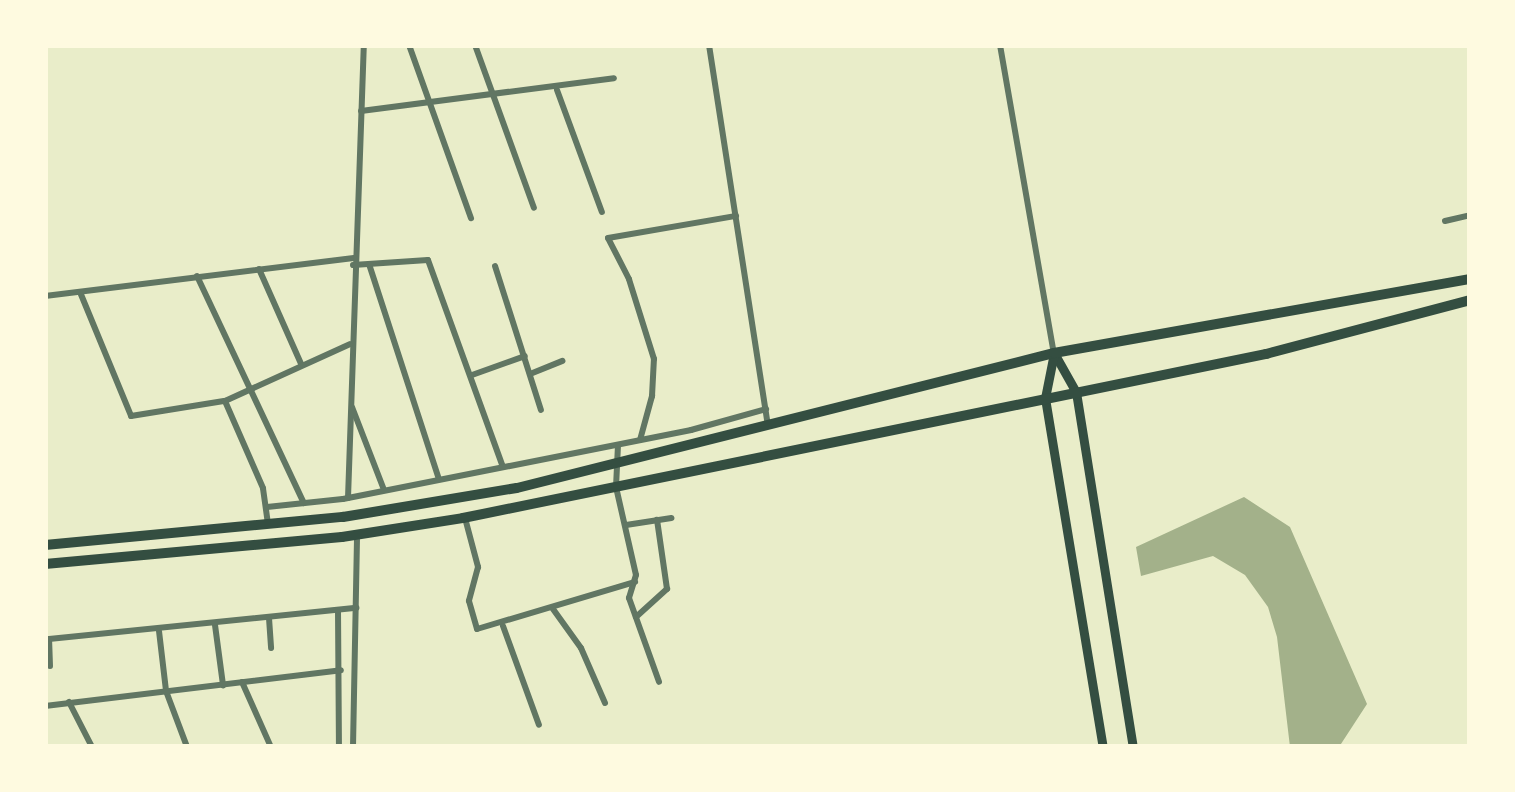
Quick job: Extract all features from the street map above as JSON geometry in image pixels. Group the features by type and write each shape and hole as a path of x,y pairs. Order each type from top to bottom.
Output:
{"main road":[{"path":"45,545 268,524 517,488 1054,353 1470,279"},
{"path":"45,564 357,534 465,518 1266,354 1470,300"},
{"path":"1054,353 1076,392 1133,747"},
{"path":"1054,353 1045,398 1103,747"}],"street":[{"path":"348,498 350,344 364,45"},
{"path":"409,45 471,218"},
{"path":"475,45 534,208"},
{"path":"709,45 769,426"},
{"path":"1000,45 1054,353"},
{"path":"361,111 557,90 614,78"},
{"path":"557,90 602,212"},
{"path":"1445,221 1470,214"},
{"path":"640,440 652,396 654,359 629,279 608,238 736,216"},
{"path":"45,296 259,269 428,260 504,467"},
{"path":"369,264 439,479"},
{"path":"496,266 541,410"},
{"path":"259,269 302,364"},
{"path":"197,276 304,503"},
{"path":"80,292 131,416 224,401 246,386 350,344"},
{"path":"472,376 525,356"},
{"path":"530,374 563,361"},
{"path":"224,401 266,507 268,524"},
{"path":"349,401 384,490"},
{"path":"266,507 348,498 618,445 766,409"},
{"path":"618,445 616,487 634,582 628,598 659,682"},
{"path":"465,518 478,567 469,601 472,623 482,630 634,582"},
{"path":"626,524 671,518"},
{"path":"636,618 667,589 657,520"},
{"path":"353,747 357,534"},
{"path":"50,666 49,639 159,631 356,608"},
{"path":"338,610 339,747"},
{"path":"553,610 581,648 605,703"},
{"path":"269,618 271,648"},
{"path":"215,625 222,685"},
{"path":"503,626 539,725"},
{"path":"159,631 166,691 187,747"},
{"path":"45,706 341,670"},
{"path":"242,682 271,747"},
{"path":"69,702 92,747"}],"shaded area":[{"path":"1244,497 1290,527 1367,704 1339,747 1290,747 1277,637 1268,607 1245,575 1213,556 1141,576 1136,547"}]}
